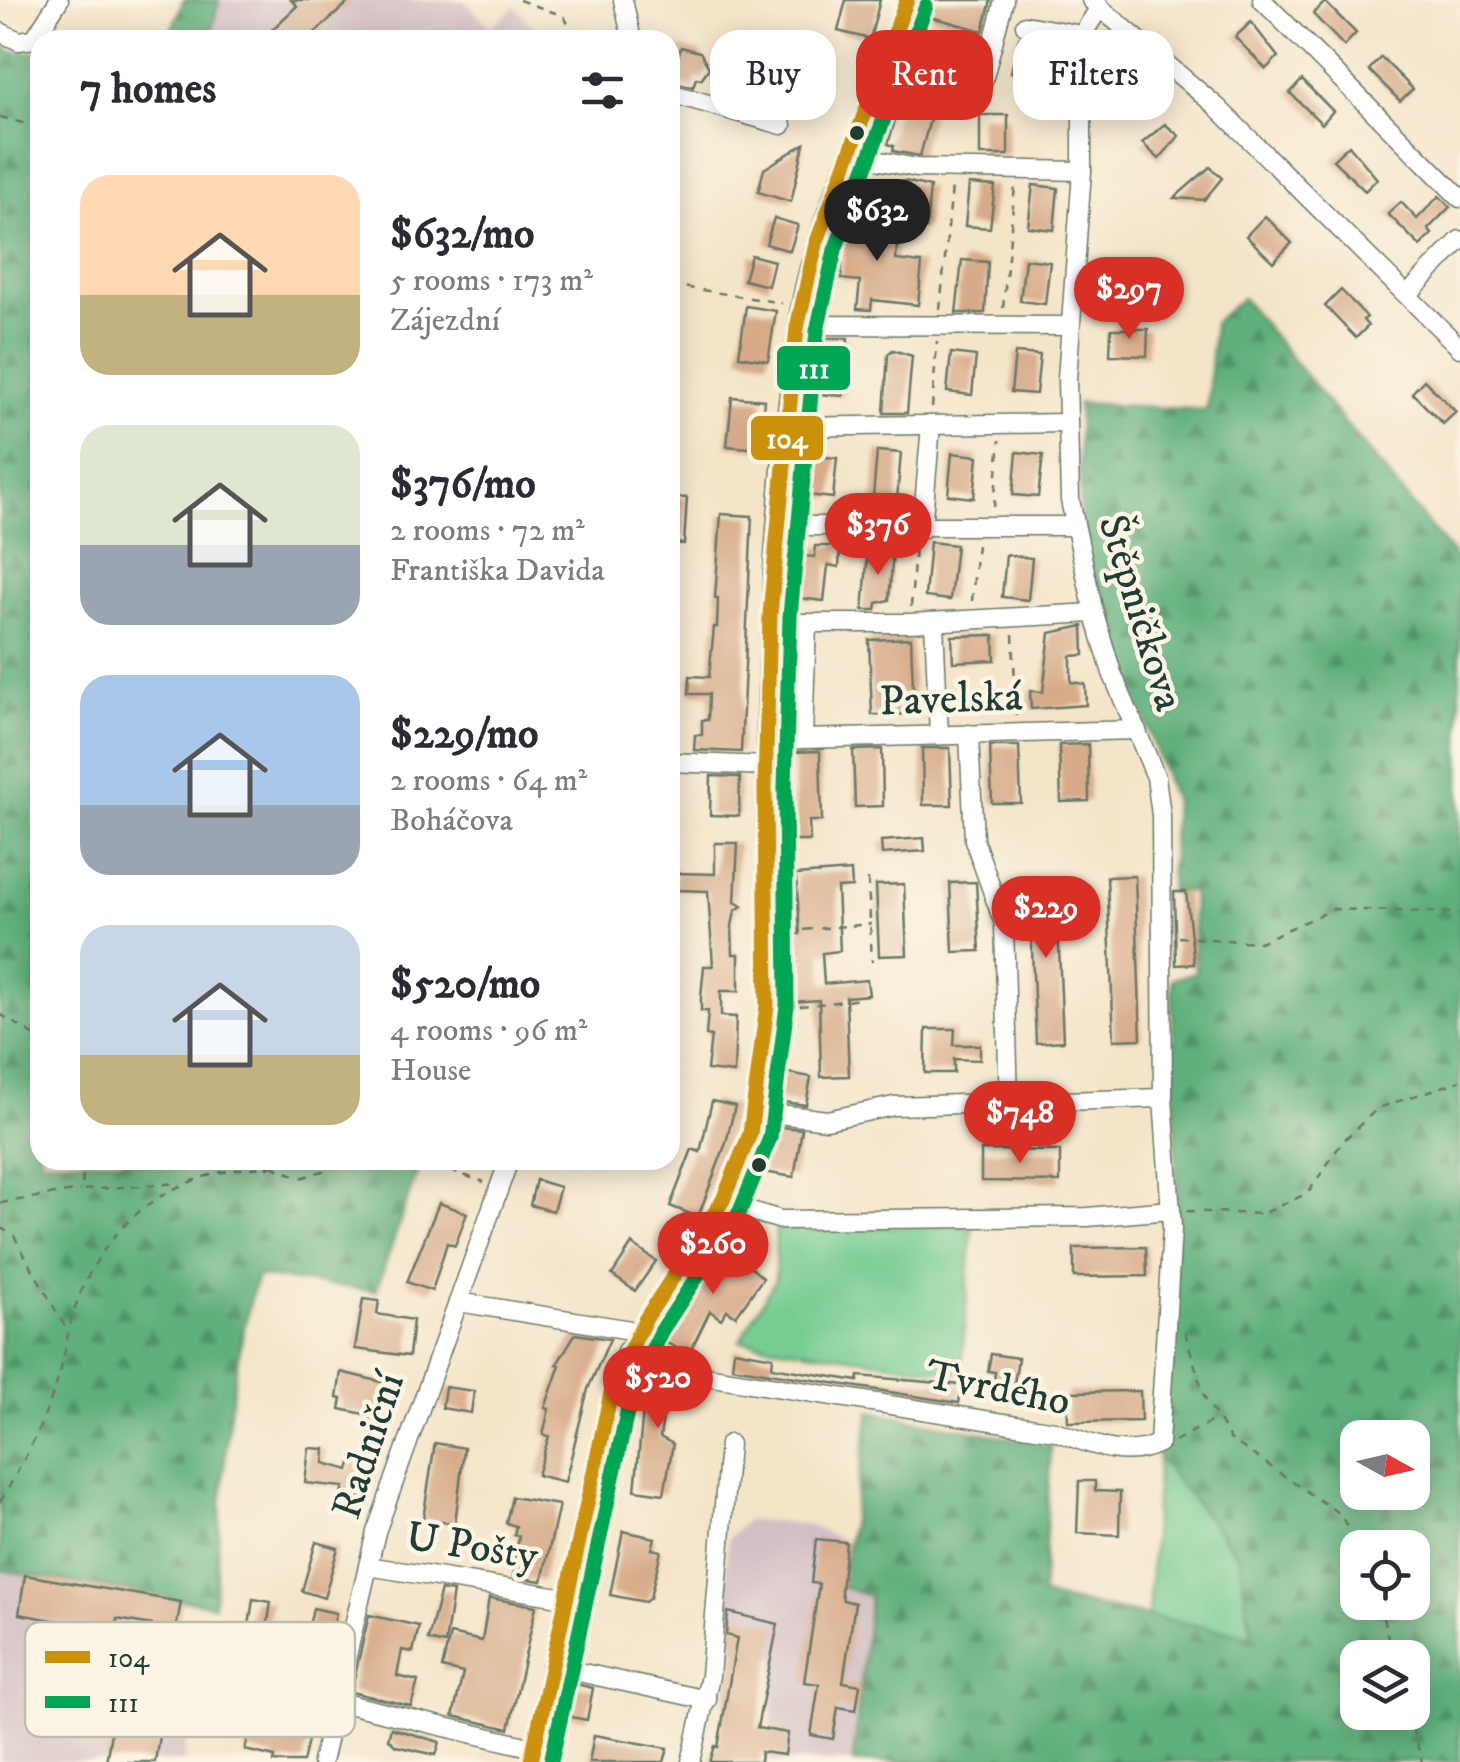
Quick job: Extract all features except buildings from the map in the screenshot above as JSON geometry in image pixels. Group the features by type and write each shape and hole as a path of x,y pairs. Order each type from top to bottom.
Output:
{"street":[{"path":"40,30 58,0"},
{"path":"623,0 630,30"},
{"path":"900,30 907,0"},
{"path":"993,42 1004,0"},
{"path":"1262,0 1460,198"},
{"path":"1085,30 1096,4 1216,106 1460,348"},
{"path":"1025,25 1051,30"},
{"path":"0,32 16,41 30,39"},
{"path":"680,96 782,125"},
{"path":"355,1707 532,1755 604,1414 626,1352 724,1203 741,1162 755,1111 764,1030 766,740 797,325 814,247 867,120"},
{"name":"Štěpničkova","path":"1082,120 1067,423 1074,526 1112,672 1156,776 1161,815 1163,1098 1172,1241"},
{"path":"850,155 917,168 1082,171"},
{"path":"1407,295 1460,240"},
{"path":"797,325 1070,326"},
{"path":"787,427 1067,423"},
{"path":"919,529 931,425"},
{"path":"779,526 1074,526"},
{"path":"772,623 910,623 1094,613"},
{"path":"934,622 938,735"},
{"path":"803,739 807,624"},
{"name":"Pavelská","path":"766,740 1138,730"},
{"path":"969,734 974,840 1004,924 1009,1102"},
{"path":"680,762 766,766"},
{"path":"755,1111 826,1120 894,1106 1163,1098"},
{"name":"Radniční","path":"354,1622 389,1491 505,1170"},
{"path":"724,1203 781,1220 1087,1217 1171,1210"},
{"name":"Tvrdého","path":"626,1352 687,1373 1055,1431 1106,1450 1149,1448 1158,1443 1172,1241"},
{"path":"458,1302 637,1332"},
{"path":"691,1762 707,1700 728,1444"},
{"name":"U Pošty","path":"368,1566 566,1598"},
{"path":"552,1666 707,1700"},
{"name":"Radniční","path":"322,1762 327,1737"}],"path":[{"path":"519,0 564,16 570,28"},
{"path":"0,117 30,124"},
{"path":"931,425 953,169"},
{"path":"1000,327 1017,170"},
{"path":"680,287 783,303"},
{"path":"971,620 1002,424"},
{"path":"910,623 919,529"},
{"path":"1012,617 1017,733"},
{"path":"868,879 872,962"},
{"path":"1162,936 1260,942 1333,909 1460,913"},
{"path":"776,932 870,924"},
{"path":"779,1009 862,999"},
{"path":"0,1014 30,1033"},
{"path":"1171,1210 1262,1214 1308,1193 1343,1140 1378,1108 1460,1081"},
{"path":"82,1190 83,1170"},
{"path":"0,1502 39,1430 77,1301 110,1237 147,1202 182,1183 224,1170"},
{"path":"276,1170 301,1178 325,1170"},
{"path":"448,1170 499,1187"},
{"path":"0,1203 82,1190 182,1183"},
{"path":"0,1226 14,1236 68,1334"},
{"path":"1185,1333 1204,1396 1230,1439 1340,1514 1349,1530"},
{"path":"1165,1445 1217,1418"},
{"path":"1412,1730 1422,1762"}],"shaded area":[{"path":"219,0 463,0 491,27 515,6 536,30 212,30"},
{"path":"746,1520 806,1524 846,1542 841,1586 870,1596 852,1762 770,1762 776,1658 735,1650 722,1634 728,1540"},
{"path":"0,1570 181,1602 178,1622 25,1622 25,1737 187,1737 185,1762 0,1762"}],"green space":[{"path":"184,0 219,0 212,30 171,30"},
{"path":"0,44 11,51 30,52 30,1170 418,1170 376,1291 257,1276 232,1398 214,1605 0,1570"},
{"path":"1242,298 1460,563 1460,1762 853,1762 870,1596 841,1587 870,1411 1051,1446 1042,1596 1252,1636 1239,1556 1158,1458 1177,1215 1172,979 1195,973 1192,891 1170,891 1174,802 1081,538 1078,403 1207,410 1214,322"},
{"path":"972,1226 961,1373 740,1341 775,1280 776,1228"},
{"path":"1158,1458 1239,1556 1252,1637 1148,1617"}],"transit line":[{"name":"104","path":"531,1762 613,1384 645,1320 723,1200 750,1134 767,1006 765,788 770,615 797,328 816,244 907,0"},
{"name":"111","path":"551,1762 632,1390 662,1330 740,1211 770,1138 787,1006 785,788 790,616 817,331 835,250 926,6"}]}
